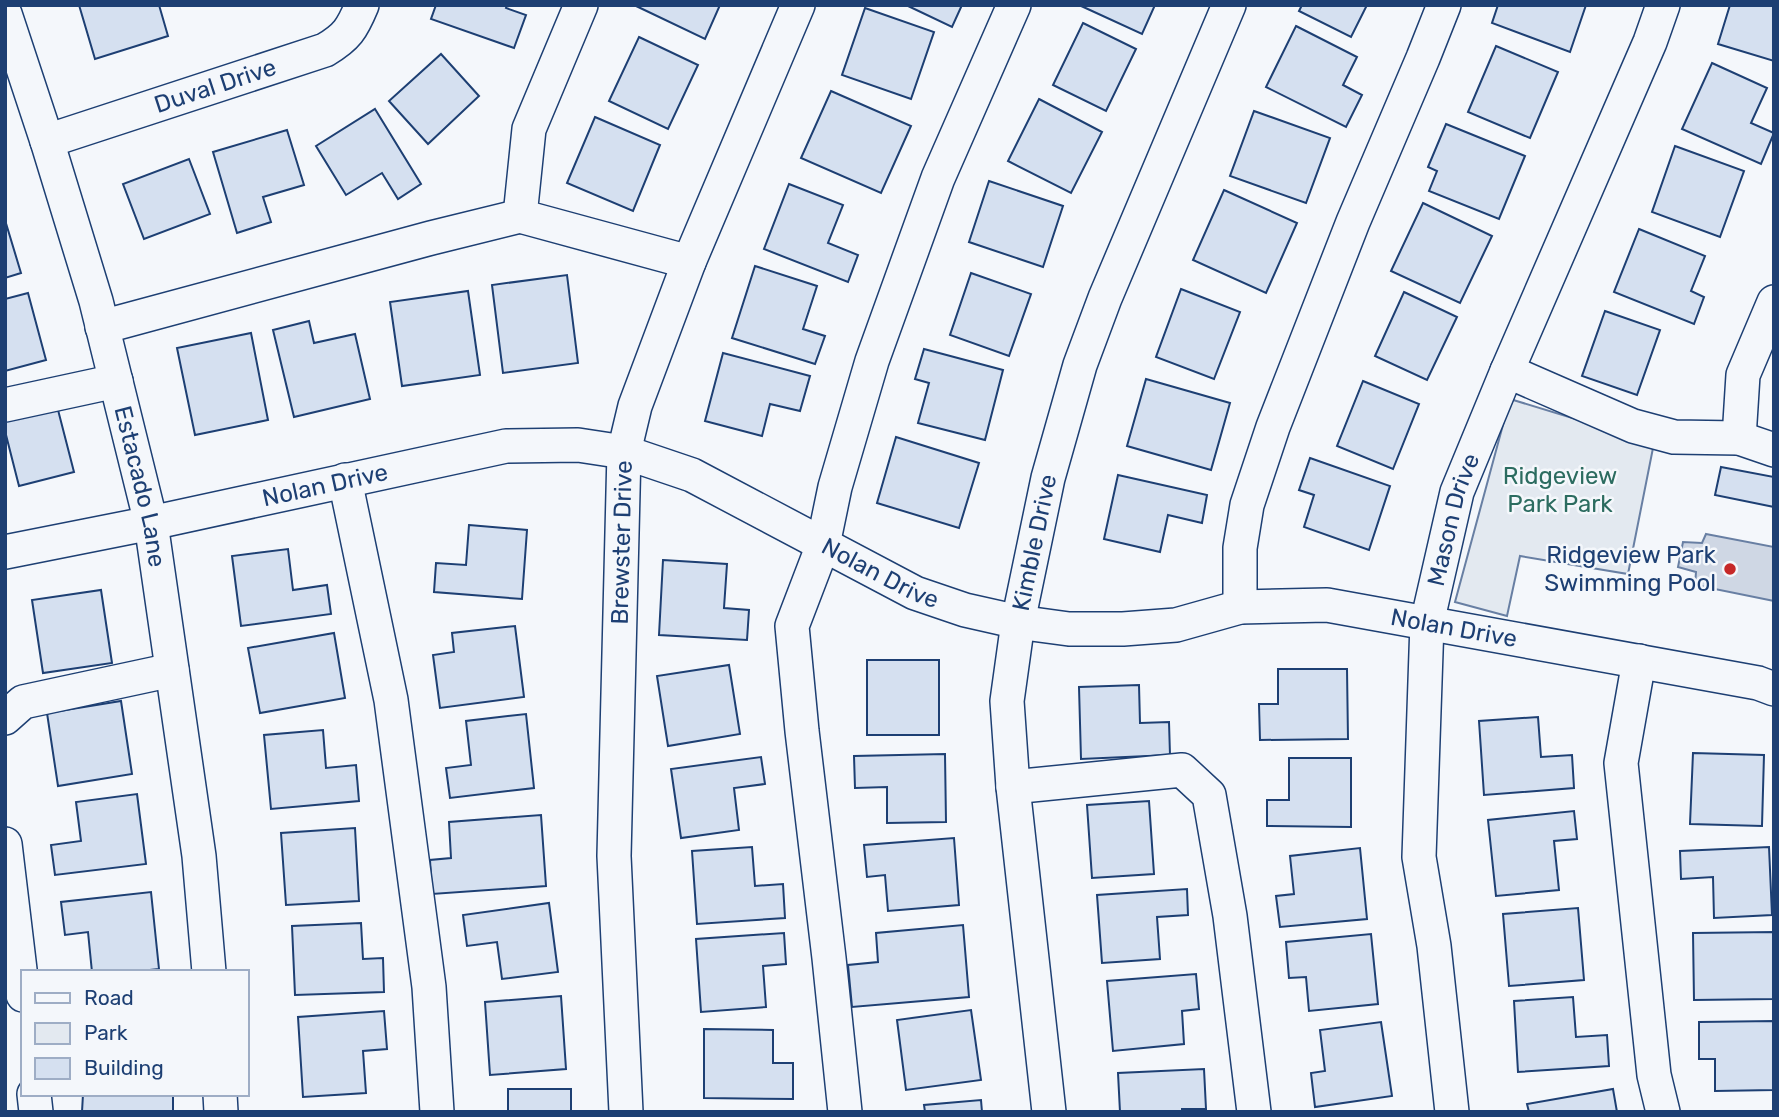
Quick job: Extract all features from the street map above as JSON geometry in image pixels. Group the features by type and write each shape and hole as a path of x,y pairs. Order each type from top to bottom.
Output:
{"street":[{"name":"Duval Drive","path":"47,141 325,50 343,40 362,5"},
{"path":"520,216 529,129 581,5"},
{"name":"Brewster Drive","path":"626,1112 614,856 624,452 635,406 689,262 798,5"},
{"path":"845,1112 792,626 823,545 835,487 872,361 938,178 1014,5"},
{"name":"Kimble Drive","path":"1049,1112 1013,786 1007,701 1018,622 1048,478 1080,365 1105,298 1229,5"},
{"path":"1240,607 1240,548 1247,505 1272,427 1353,222 1444,5"},
{"name":"Mason Drive","path":"1452,1112 1434,946 1419,857 1427,622 1457,492 1650,42 1663,5"},
{"name":"Estacado Lane","path":"5,14 96,301 151,523 199,856 209,970"},
{"path":"102,327 520,216 689,262"},
{"path":"1739,438 1743,375 1774,302"},
{"path":"1507,371 1633,426 1674,437 1739,438 1774,450"},
{"path":"5,405 116,381"},
{"name":"Nolan Drive","path":"5,552 506,446 578,445 624,452 692,475 915,593 965,610 1018,622 1069,629 1123,629 1176,625 1240,607 1327,605 1758,683 1774,689"},
{"path":"345,480 391,700 429,987 437,1112"},
{"path":"1639,661 1621,763 1654,1075 1663,1112"},
{"path":"5,718 23,702 172,670"},
{"path":"1013,786 1182,770 1209,795 1230,916 1254,1112"},
{"path":"5,844 21,978"}],"green space":[{"name":"Ridgeview Park Park","path":"1510,399 1654,443 1628,574 1520,556 1507,616 1455,602"}],"shaded area":[{"name":"Ridgeview Park Swimming Pool","path":"1706,534 1774,547 1774,601 1695,585 1696,572 1678,567 1683,542 1702,543"}],"building":[{"path":"79,5 159,5 168,36 95,59"},
{"path":"436,5 507,5 506,8 526,15 514,48 431,19"},
{"path":"634,5 720,5 705,39"},
{"path":"906,5 962,5 952,27"},
{"path":"1079,5 1155,5 1142,34"},
{"path":"1302,5 1367,5 1351,37 1299,11"},
{"path":"1498,5 1586,5 1570,52 1492,23"},
{"path":"1730,5 1774,5 1774,61 1718,44"},
{"path":"865,8 934,32 911,99 842,75"},
{"path":"1083,23 1136,49 1106,111 1053,85"},
{"path":"1296,26 1357,57 1343,85 1362,95 1346,127 1266,87"},
{"path":"639,37 698,65 668,129 609,101"},
{"path":"1496,46 1558,72 1530,138 1468,112"},
{"path":"441,54 479,96 428,144 389,101"},
{"path":"1712,63 1767,88 1751,123 1774,133 1761,164 1682,129"},
{"path":"831,91 911,126 881,193 801,158"},
{"path":"1039,99 1102,132 1071,193 1008,161"},
{"path":"375,109 421,184 398,199 382,173 346,195 316,146"},
{"path":"1254,111 1330,138 1306,203 1230,176"},
{"path":"595,117 660,145 633,211 567,183"},
{"path":"1446,124 1525,156 1499,219 1429,191 1437,171 1428,167"},
{"path":"287,130 304,185 263,197 271,222 237,233 213,152"},
{"path":"1675,146 1744,171 1720,237 1652,212"},
{"path":"189,159 210,214 144,239 123,184"},
{"path":"989,181 1063,206 1043,267 969,242"},
{"path":"789,184 843,205 828,243 858,255 848,282 764,249"},
{"path":"1224,190 1297,223 1266,293 1193,260"},
{"path":"1423,203 1492,236 1460,303 1391,271"},
{"path":"5,220 21,273 5,278"},
{"path":"1639,229 1705,256 1691,291 1704,297 1694,324 1614,292"},
{"path":"755,266 817,286 803,329 825,336 815,364 732,338"},
{"path":"971,273 1031,294 1009,356 950,335"},
{"path":"567,275 578,363 503,373 492,285"},
{"path":"1181,289 1240,312 1214,379 1156,357"},
{"path":"468,291 480,375 402,386 390,302"},
{"path":"1404,292 1457,317 1427,380 1375,356"},
{"path":"28,293 46,360 5,371 5,299"},
{"path":"1605,311 1660,330 1637,395 1582,376"},
{"path":"309,321 314,343 355,334 370,399 294,417 273,330"},
{"path":"251,333 268,420 195,435 177,348"},
{"path":"924,349 1003,370 985,440 918,423 929,383 915,379"},
{"path":"723,353 810,376 800,411 770,404 762,436 705,421"},
{"path":"1146,379 1230,403 1211,470 1127,446"},
{"path":"1363,381 1419,404 1393,469 1337,446"},
{"path":"57,406 74,472 19,486 5,431 5,419"},
{"path":"896,437 979,463 959,528 877,503"},
{"path":"1310,458 1390,486 1369,550 1304,527 1314,495 1299,490"},
{"path":"1721,467 1774,477 1774,507 1715,495"},
{"path":"1118,475 1207,495 1202,523 1168,515 1160,552 1104,539"},
{"path":"469,525 527,530 522,599 434,592 436,563 466,565"},
{"path":"288,549 293,590 327,585 331,614 241,626 232,556"},
{"path":"663,560 727,564 724,608 749,610 747,640 659,635"},
{"path":"101,590 112,663 43,673 32,600"},
{"path":"515,626 524,697 440,708 433,655 454,652 452,633"},
{"path":"334,633 345,698 260,713 248,648"},
{"path":"867,660 939,660 939,735 867,735"},
{"path":"729,665 740,734 668,746 657,676"},
{"path":"1278,669 1347,669 1348,739 1260,740 1259,704 1278,704"},
{"path":"1139,685 1140,723 1169,722 1170,755 1081,759 1079,687"},
{"path":"121,701 132,774 58,786 47,713"},
{"path":"526,714 534,788 450,798 446,768 471,765 466,721"},
{"path":"1538,717 1541,757 1572,755 1574,788 1484,795 1479,721"},
{"path":"323,730 326,768 356,765 359,801 271,809 264,735"},
{"path":"1693,753 1764,755 1762,826 1690,824"},
{"path":"945,754 946,822 887,823 887,787 855,788 854,756"},
{"path":"761,757 765,784 734,788 739,830 681,838 671,769"},
{"path":"1289,758 1351,758 1351,827 1267,826 1267,800 1289,800"},
{"path":"137,794 146,864 55,875 51,845 81,841 76,802"},
{"path":"1149,801 1154,874 1092,878 1087,805"},
{"path":"1574,811 1577,839 1554,841 1559,890 1496,896 1488,820"},
{"path":"541,815 546,886 432,894 430,860 451,858 449,822"},
{"path":"355,828 359,901 286,905 281,833"},
{"path":"954,838 959,905 888,911 885,875 867,877 864,845"},
{"path":"752,847 755,886 783,884 785,918 697,924 692,851"},
{"path":"1769,847 1772,915 1714,918 1713,877 1681,879 1680,851"},
{"path":"1360,848 1367,919 1280,927 1276,896 1294,894 1290,856"},
{"path":"1187,889 1188,915 1157,917 1160,959 1102,963 1097,895"},
{"path":"151,892 159,969 92,970 88,932 65,935 61,902"},
{"path":"549,903 558,972 502,979 497,942 467,946 463,915"},
{"path":"1578,908 1584,980 1509,986 1503,914"},
{"path":"361,923 363,959 383,958 384,992 295,995 292,926"},
{"path":"963,925 969,997 852,1007 848,965 878,962 876,933"},
{"path":"1774,932 1774,999 1694,1000 1693,933"},
{"path":"784,933 786,964 763,966 766,1007 701,1012 696,939"},
{"path":"1371,934 1378,1004 1309,1011 1306,977 1289,978 1286,942"},
{"path":"1196,974 1199,1009 1182,1011 1184,1044 1113,1051 1107,981"},
{"path":"561,996 566,1069 490,1075 485,1002"},
{"path":"1573,997 1576,1037 1607,1035 1609,1066 1518,1072 1514,1001"},
{"path":"971,1010 981,1080 906,1090 897,1020"},
{"path":"384,1011 387,1049 363,1051 366,1093 303,1097 298,1017"},
{"path":"1774,1021 1774,1090 1715,1091 1715,1059 1699,1059 1699,1022"},
{"path":"1381,1022 1392,1096 1315,1107 1311,1073 1325,1071 1320,1030"},
{"path":"704,1029 773,1030 773,1063 793,1063 793,1099 704,1098"},
{"path":"1204,1069 1206,1109 1182,1109 1182,1112 1120,1112 1118,1073"},
{"path":"508,1089 571,1089 571,1112 508,1112"},
{"path":"1613,1089 1617,1112 1529,1112 1527,1104"},
{"path":"83,1096 173,1096 173,1112 82,1112"},
{"path":"981,1100 982,1112 925,1112 924,1105"}],"place":[{"name":"Ridgeview Park Swimming Pool","path":"1730,569"}]}
